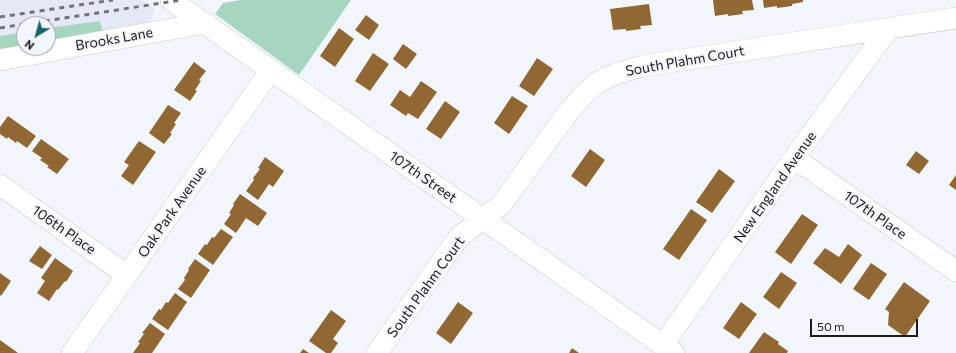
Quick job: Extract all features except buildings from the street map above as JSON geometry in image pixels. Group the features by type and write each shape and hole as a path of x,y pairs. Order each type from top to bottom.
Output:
{"street":[{"name":"107th Street","path":"171,0 668,349"},
{"name":"South Plahm Court","path":"377,353 459,238 501,206 566,114 582,96 598,82 618,73 643,66 956,18"},
{"name":"Brooks Lane","path":"0,60 205,23"},
{"name":"New England Avenue","path":"668,349 794,158 888,29"},
{"name":"Oak Park Avenue","path":"72,353 271,70"},
{"name":"107th Place","path":"794,158 956,272"},
{"name":"106th Place","path":"0,185 128,275"}],"shaded area":[{"path":"0,0 143,0 154,7 153,16 148,26 104,35 100,21 56,27 56,16 16,16 16,33 0,36"}],"green space":[{"path":"241,0 351,0 299,75 215,14 223,3"},
{"path":"100,21 104,35 56,43 56,27"},
{"path":"16,33 16,49 0,51 0,36"}],"railway":[{"path":"0,17 113,0"},
{"path":"56,19 182,0"},
{"path":"0,28 16,25"}]}
